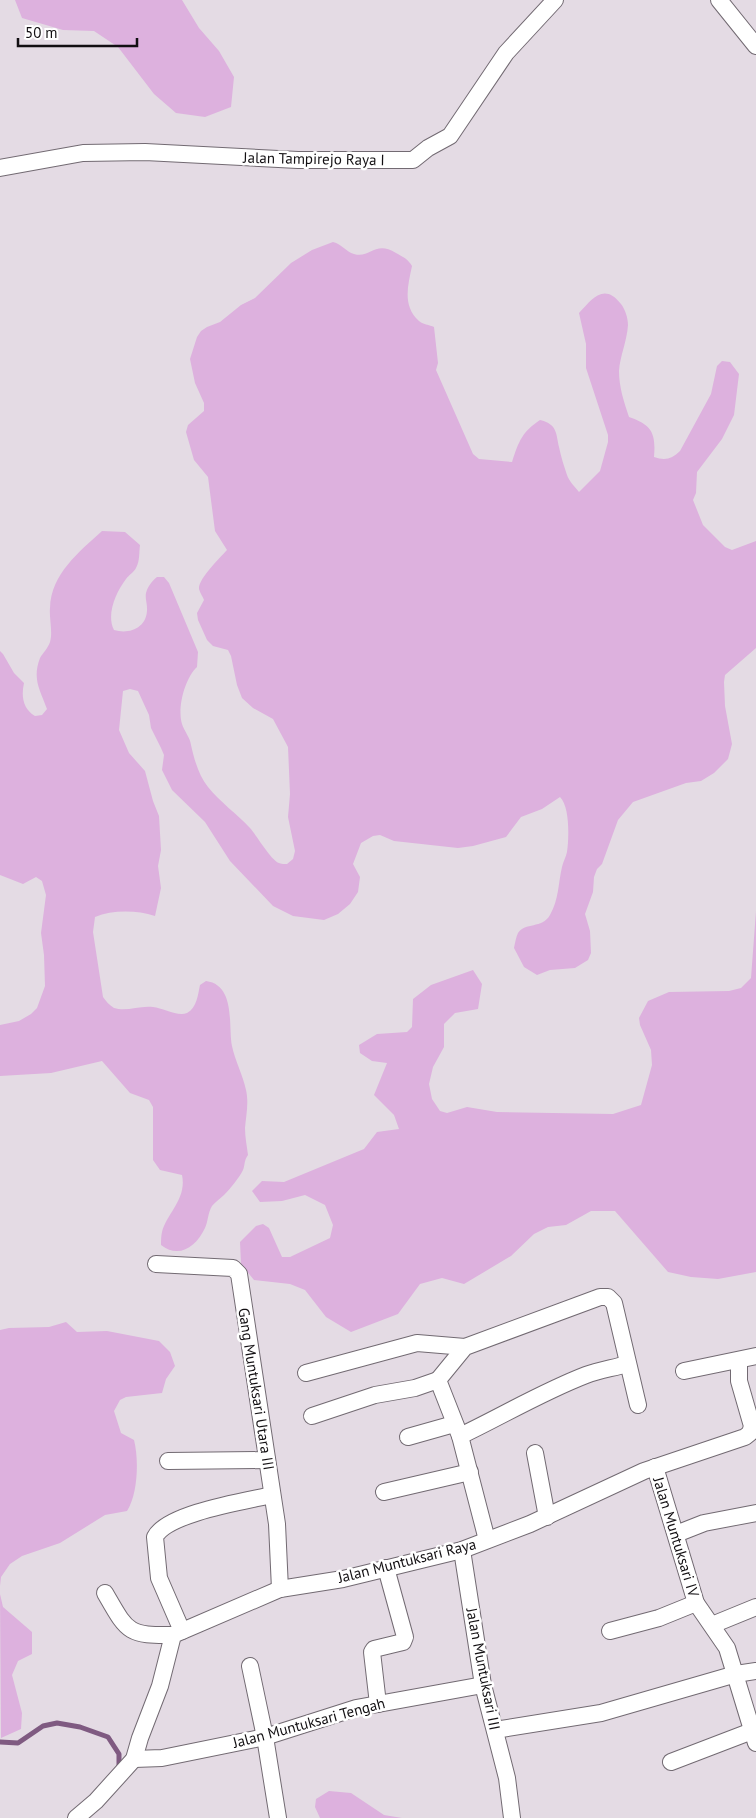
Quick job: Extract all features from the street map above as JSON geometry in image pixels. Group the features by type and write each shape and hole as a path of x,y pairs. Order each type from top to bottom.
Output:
{"street":[{"name":"Jalan Tampirejo Raya I","path":"0,168 83,153 136,152 298,160 413,160 428,148 450,136 506,53 555,0"},
{"path":"720,0 756,46"},
{"name":"Gang Muntuksari Utara III","path":"156,1264 233,1268 239,1274 277,1524 280,1589"},
{"path":"306,1373 417,1342 465,1346 600,1297 608,1297 614,1303 638,1405"},
{"path":"312,1416 375,1395 415,1388 438,1380 465,1346"},
{"path":"684,1371 756,1356"},
{"name":"Jalan Muntuksari Raya","path":"178,1633 280,1589 342,1578 462,1550 547,1517 624,1479 745,1437 750,1433 752,1426 739,1381 739,1361"},
{"path":"408,1437 457,1430 496,1419 530,1400 586,1375 627,1364"},
{"path":"438,1380 457,1430 470,1472 487,1540"},
{"path":"535,1454 547,1517"},
{"path":"168,1461 267,1460"},
{"name":"Jalan Muntuksari IV","path":"655,1467 696,1603 727,1648 754,1737"},
{"path":"384,1492 470,1472"},
{"path":"76,1818 96,1801 134,1759 178,1633 159,1578 154,1537 157,1531 185,1516 272,1495"},
{"path":"676,1534 704,1524 756,1513"},
{"name":"Jalan Muntuksari III","path":"462,1550 483,1685 507,1778 512,1818"},
{"path":"378,1704 372,1652 374,1649 403,1642 405,1638 386,1568"},
{"path":"105,1593 120,1619 128,1628 148,1635 178,1633"},
{"path":"610,1632 659,1618 696,1603"},
{"path":"712,1625 756,1607"},
{"path":"250,1666 265,1737 278,1818"},
{"path":"495,1730 601,1713 736,1674 756,1671"},
{"name":"Jalan Muntuksari Tengah","path":"134,1759 162,1758 265,1737 356,1708 483,1685"},
{"path":"671,1762 754,1737"}],"shaded area":[{"path":"15,0 182,0 199,28 219,51 234,77 231,107 205,117 176,113 154,94 118,47 94,31 63,30 22,18"},
{"path":"333,242 351,253 360,255 383,248 403,257 412,266 408,295 410,309 420,322 434,327 438,363 436,370 473,454 479,459 512,462 525,433 540,420 546,422 555,430 567,475 579,492 600,471 608,442 608,435 586,368 586,344 579,313 594,298 604,293 609,294 615,297 625,311 628,325 619,371 621,389 629,417 643,423 651,431 654,442 654,457 668,458 680,451 711,394 717,366 722,361 730,362 739,374 734,415 722,439 697,472 696,493 693,500 703,525 725,547 732,550 756,541 756,648 725,675 725,706 732,744 728,759 714,773 701,781 686,783 633,802 618,820 602,864 597,869 594,877 593,892 585,914 590,931 591,953 588,960 575,968 550,970 537,975 524,967 514,948 518,933 547,919 555,903 567,852 568,839 566,808 560,797 542,809 521,817 506,837 473,846 458,848 394,841 380,835 373,836 361,843 353,864 360,877 358,892 350,904 338,914 324,920 293,916 273,906 230,861 205,822 172,790 162,770 164,755 151,728 149,715 138,691 130,689 123,691 119,730 129,753 145,771 159,816 161,850 158,866 161,888 155,916 124,912 109,913 95,917 93,932 103,997 114,1008 153,1007 183,1014 193,1008 200,985 206,981 216,984 222,990 229,1008 232,1046 247,1095 245,1128 248,1155 243,1170 229,1190 212,1206 205,1228 197,1241 186,1249 174,1251 161,1245 161,1237 182,1191 182,1175 160,1170 153,1160 153,1107 149,1100 130,1093 102,1061 51,1073 0,1076 0,1025 19,1021 31,1014 37,1008 45,986 41,933 46,895 42,881 36,877 23,884 0,875 0,651 14,673 24,683 23,697 25,706 35,716 42,715 47,709 38,684 37,672 40,658 50,642 50,608 55,585 68,565 102,531 125,532 140,545 139,556 136,568 122,584 113,604 111,618 114,630 132,630 141,625 147,615 146,595 148,588 157,577 164,577 169,583 198,652 197,667 189,678 183,694 181,717 199,773 213,792 250,828 276,861 287,864 293,859 295,851 288,817 290,794 288,747 273,719 253,708 242,698 228,650 213,646 207,640 198,620 197,613 204,600 199,589 202,580 227,550 215,531 208,477 194,460 186,432 188,425 204,411 204,403 195,383 190,359 197,337 201,331 220,322 241,305 255,298 291,263 312,250"},
{"path":"756,911 756,1272 718,1279 691,1277 668,1272 615,1211 591,1211 566,1225 548,1227 534,1234 511,1256 464,1284 442,1278 420,1284 398,1314 351,1332 326,1317 305,1290 290,1284 254,1280 241,1264 240,1242 256,1226 263,1224 269,1228 282,1257 290,1257 330,1238 333,1225 325,1205 305,1195 282,1201 260,1202 252,1191 262,1181 284,1182 364,1149 377,1132 399,1129 394,1115 374,1095 387,1063 372,1061 360,1053 359,1045 377,1034 407,1032 412,1027 413,999 431,985 473,970 482,984 478,1009 455,1013 444,1024 444,1047 433,1067 429,1084 432,1099 440,1111 447,1113 467,1107 497,1112 613,1114 641,1105 652,1065 651,1050 640,1025 639,1018 648,1001 669,992 729,991 741,988 751,978"},
{"path":"66,1322 77,1332 107,1331 159,1341 170,1352 175,1366 166,1379 162,1393 126,1397 120,1400 114,1411 121,1433 134,1440 136,1448 135,1486 131,1504 127,1511 105,1515 60,1543 22,1556 10,1564 1,1577 0,1586 0,1330 49,1327"},
{"path":"0,1594 3,1607 32,1632 32,1654 18,1661 12,1675 22,1713 21,1729 1,1738"},
{"path":"329,1791 351,1793 384,1815 402,1818 320,1818 315,1807 316,1799"}],"waterway":[{"path":"0,1742 18,1743 43,1726 57,1723 80,1727 108,1737 119,1754 119,1770"}]}
